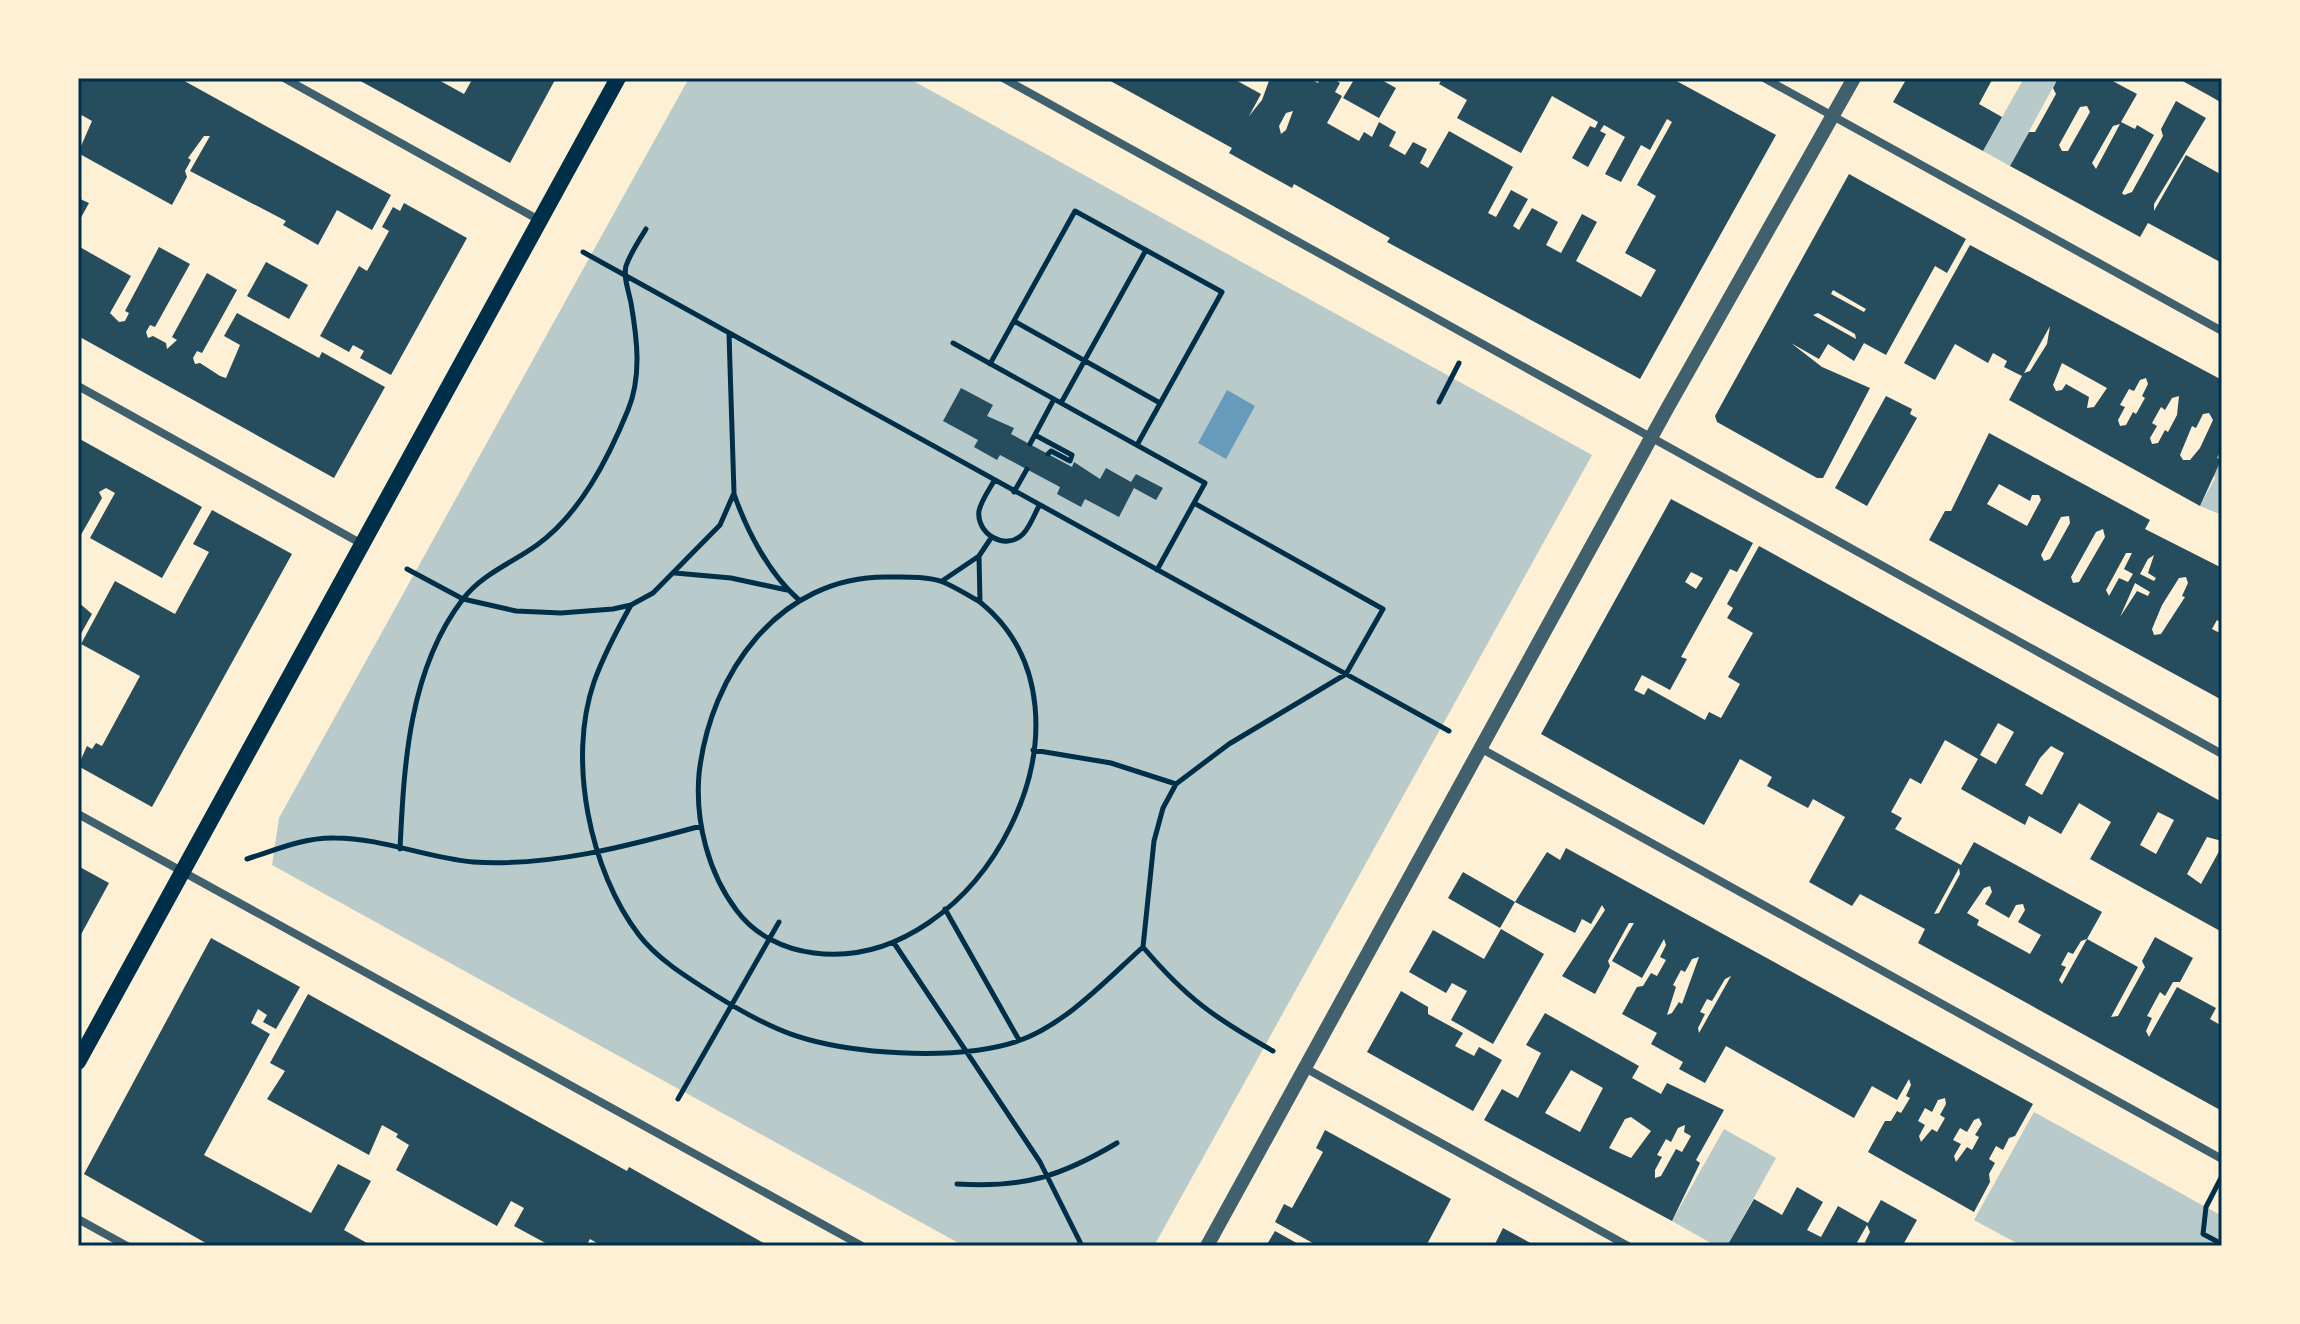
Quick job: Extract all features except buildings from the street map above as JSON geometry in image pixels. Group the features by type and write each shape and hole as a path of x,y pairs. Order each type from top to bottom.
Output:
{"main road":[{"path":"78,1062 618,78"}],"street":[{"path":"284,78 539,220"},
{"path":"1003,78 2222,754"},
{"path":"1764,78 2222,331"},
{"path":"1207,1246 1854,78"},
{"path":"78,386 362,544"},
{"path":"1482,749 2222,1159"},
{"path":"78,814 862,1246"},
{"path":"1305,1068 1628,1246"},
{"path":"78,1219 127,1246"}],"path":[{"path":"990,364 1075,211 1146,250 1222,292 1137,445"},
{"path":"400,849 405,759 417,698 440,638 463,599 480,581 540,543 562,524 618,433 630,406 638,363 626,266 646,229"},
{"path":"1061,403 1146,250"},
{"path":"583,252 1449,731"},
{"path":"1014,321 1160,403"},
{"path":"729,333 734,493 745,525 788,590 799,600"},
{"path":"953,343 1205,483 1157,571"},
{"path":"1439,402 1459,363"},
{"path":"1030,444 1054,399"},
{"path":"1035,435 1072,455 1070,461 1051,451 1048,454"},
{"path":"1014,492 1027,469"},
{"path":"994,481 979,509 980,525 991,538 1006,542 1022,536 1039,506"},
{"path":"407,569 463,599 516,611 561,613 631,605 653,593 720,525 734,493"},
{"path":"631,605 609,645 593,685 586,736 585,780 587,817 596,851 612,894 641,938 685,976 783,1034 840,1047 894,1053 968,1050 1019,1041 1078,1005 1143,947 1154,841 1163,808 1176,784 1229,744 1346,674 1383,609 1194,503"},
{"path":"941,581 979,556 991,538"},
{"path":"979,556 980,602"},
{"path":"674,573 731,578 788,590"},
{"path":"905,577 941,581 980,602 997,616 1014,638 1033,691 1033,750 1029,780 1018,815 1001,848 945,909 894,943 858,953 829,955 800,951 769,940 746,923 723,894 701,826 698,784 702,748 723,684 753,641 799,600 851,579 905,577"},
{"path":"1033,750 1111,763 1176,784"},
{"path":"247,859 310,840 337,838 472,862 496,862 596,851 701,826"},
{"path":"945,909 1019,1041"},
{"path":"678,1099 779,922"},
{"path":"894,943 968,1050 1048,1178 1082,1246"},
{"path":"1143,947 1179,990 1222,1022 1273,1051"},
{"path":"957,1184 998,1187 1048,1178 1077,1166 1117,1143"},
{"path":"2222,1176 2206,1207 2203,1234 2222,1244"}],"shaded area":[{"path":"689,78 908,78 1592,455 1154,1246 964,1246 272,865 279,818"},
{"path":"2024,78 2058,78 2010,166 1983,151"},
{"path":"2222,448 2222,515 2200,506 2215,478 2213,472"},
{"path":"2034,1112 2222,1216 2222,1246 2022,1246 1974,1220"},
{"path":"1724,1129 1776,1158 1727,1246 1716,1246 1672,1221"}],"water":[{"path":"1227,390 1255,406 1226,459 1198,443"}]}
